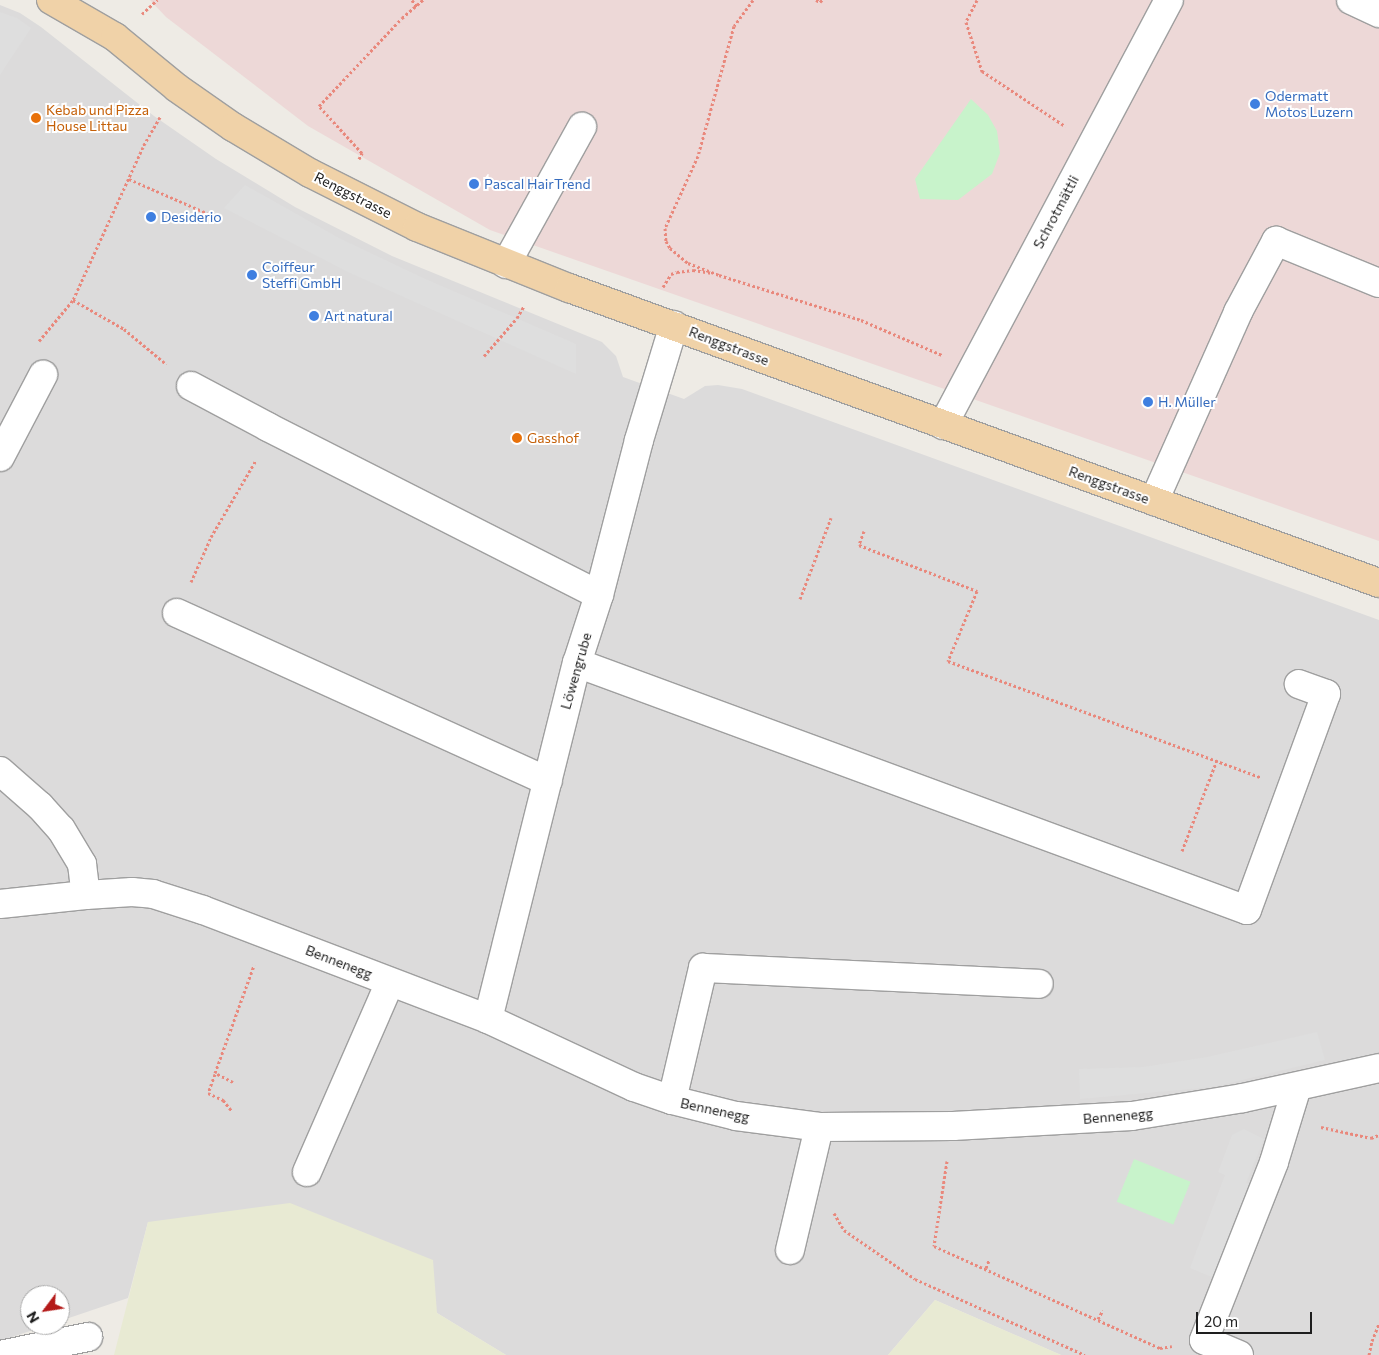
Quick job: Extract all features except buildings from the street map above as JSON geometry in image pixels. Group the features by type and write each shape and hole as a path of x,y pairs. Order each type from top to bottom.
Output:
{"main road":[{"name":"Renggstrasse","path":"51,0 114,37 177,88 233,127 344,191 416,227 506,264 1379,583"},
{"name":"Renggstrasse","path":"89,0 114,37"}],"street":[{"name":"Schrotmättli","path":"943,424 1169,0"},
{"path":"1351,0 1379,13"},
{"path":"506,264 582,127"},
{"path":"1154,501 1238,312 1276,242 1379,283"},
{"name":"Löwengrube","path":"488,1019 577,663 599,595 639,440 674,326"},
{"path":"0,457 43,375"},
{"path":"191,386 599,595"},
{"path":"177,613 548,781"},
{"path":"577,663 1247,910 1326,694 1299,684"},
{"path":"0,771 40,806 61,829 82,864 86,894"},
{"name":"Bennenegg","path":"0,904 86,894 132,892 153,894 263,933 488,1019 626,1084 672,1100 736,1116 819,1126 954,1126 1132,1116 1243,1098 1379,1068"},
{"path":"672,1100 703,968 1040,984"},
{"path":"307,1172 390,982"},
{"path":"1240,1355 1204,1340 1274,1162 1297,1086"},
{"path":"790,1250 810,1172 819,1126"},
{"path":"0,1355 88,1337"}],"path":[{"path":"412,0 417,7"},
{"path":"357,162 362,152 319,106 402,18 423,0"},
{"path":"753,0 734,26 698,156 665,228 666,241 670,248 688,263 719,275 861,320 973,368"},
{"path":"816,0 820,2 822,0"},
{"path":"977,0 966,22 982,71 1052,117"},
{"path":"36,345 73,300 143,147 177,88"},
{"path":"130,179 207,213"},
{"path":"666,282 671,274 677,272 693,270 719,275"},
{"path":"73,300 124,329 191,386"},
{"path":"484,356 517,318 521,310"},
{"path":"177,613 211,537 260,452 268,427"},
{"path":"800,599 831,518"},
{"path":"864,532 859,545 977,591 948,661 1217,760 1290,790"},
{"path":"1170,882 1217,760"},
{"path":"233,1082 215,1073 248,984 263,933"},
{"path":"215,1074 208,1093 223,1100 231,1110"},
{"path":"1285,1126 1306,1124 1371,1138 1379,1135"},
{"path":"954,1126 934,1246 1160,1348 1204,1340"},
{"path":"810,1172 844,1230 915,1280 1085,1355"},
{"path":"986,1268 990,1260"},
{"path":"1098,1320 1103,1310"},
{"path":"1369,1355 1379,1324"}],"shaded area":[{"path":"150,0 1379,0 1379,541 490,230 308,126 166,17"},
{"path":"0,5 20,13 41,27 154,116 216,159 295,207 392,256 602,342 616,356 623,377 684,399 705,386 718,385 742,389 1379,620 1379,1355 1061,1355 935,1300 888,1355 506,1355 437,1313 148,1222 128,1298 70,1318 70,1285 20,1285 20,1334 0,1341"},
{"path":"0,12 17,18 31,28 0,75"},
{"path":"245,185 339,238 421,277 576,344 576,374 348,272 224,208"},
{"path":"1317,1032 1325,1060 1213,1087 1080,1099 1079,1069 1143,1067 1207,1057"},
{"path":"1244,1129 1264,1139 1246,1183 1252,1184 1214,1278 1190,1268 1225,1175 1218,1172 1232,1135"}],"green space":[{"path":"971,99 988,115 997,131 1000,153 992,174 958,200 920,199 915,179"},
{"path":"1134,1159 1191,1182 1173,1225 1117,1202"},
{"path":"290,1203 433,1260 437,1313 506,1355 114,1355 148,1222"},
{"path":"935,1300 1061,1355 888,1355"}],"place":[{"name":"Odermatt Motos Luzern","path":"1255,104"},
{"name":"Kebab und Pizza House Littau","path":"36,118"},
{"name":"Pascal HairTrend","path":"474,184"},
{"name":"Desiderio","path":"151,217"},
{"name":"Coiffeur Steffi GmbH","path":"252,275"},
{"name":"Art natural","path":"314,316"},
{"name":"H. Müller","path":"1148,402"},
{"name":"Gasshof","path":"517,438"}]}
